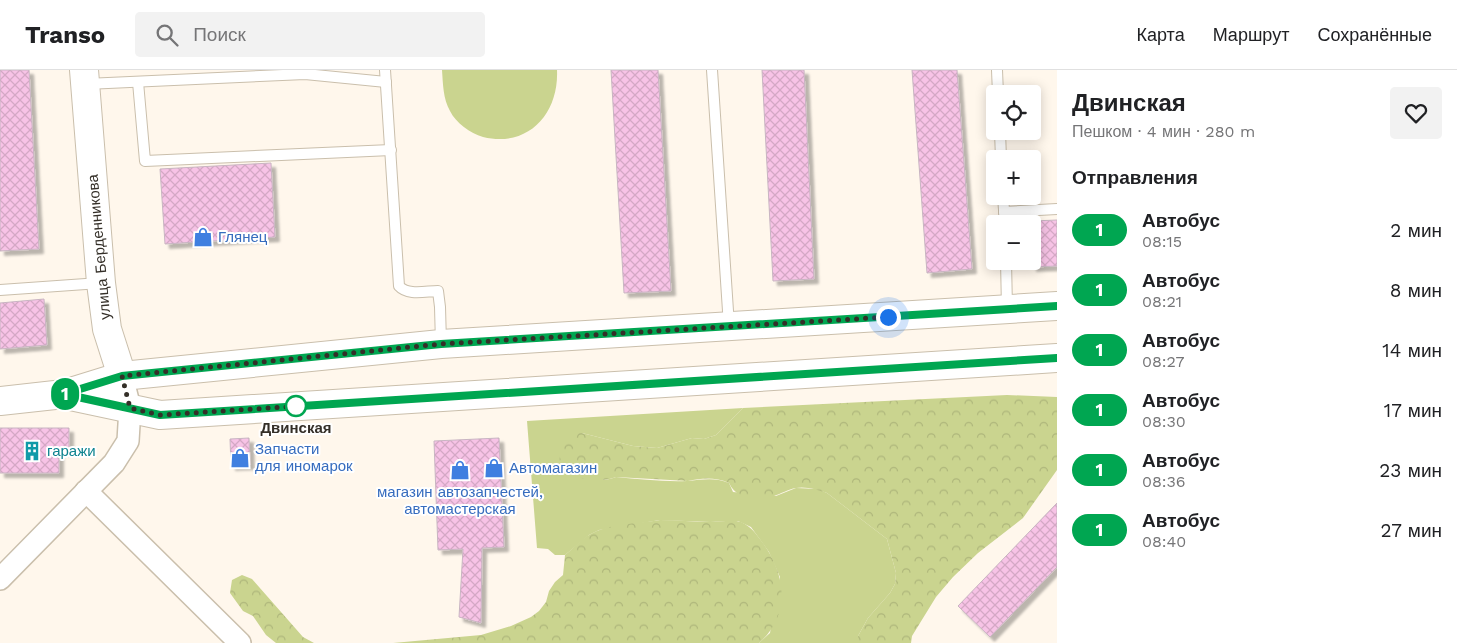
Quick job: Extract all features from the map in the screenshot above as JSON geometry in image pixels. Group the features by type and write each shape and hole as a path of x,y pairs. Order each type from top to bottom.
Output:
{"street":[{"name":"улица Берденникова","path":"0,579 114,463 128,441 130,408 107,329 101,283 84,77"},
{"path":"0,401 64,394 122,376 441,344 1057,306"},
{"path":"64,394 160,415 1057,358"},
{"path":"86,491 240,643"}],"lane":[{"path":"385,70 400,286 403,290 411,292 438,291 441,344"},
{"path":"712,70 730,326"},
{"path":"996,70 997,85"},
{"path":"84,77 138,82 305,74 386,82"},
{"path":"138,82 145,161 390,150"},
{"path":"1004,205 1004,215"},
{"path":"1004,212 1057,209"},
{"path":"1006,270 1007,309"},
{"path":"0,290 101,283"}],"green space":[{"path":"442,70 557,70 553,101 538,124 527,132 514,137 499,139 483,137 473,133 456,120 445,96"},
{"path":"1007,395 1057,397 1057,470 1023,518 978,553 953,577 936,597 912,636 911,643 858,643 858,636 868,618 890,593 895,584 896,573 887,539 827,493 800,488 790,489 774,496 754,499 737,493 729,483 714,479 688,481 616,477 593,480 578,477 564,469 559,463 562,441 569,433 582,433 633,446 657,448 692,438 704,439 716,435 743,408"},
{"path":"743,408 716,435 704,439 692,438 657,448 633,446 582,433 566,471 597,480 616,477 669,481 718,480 729,483 733,492 776,496 796,488 817,489 827,493 887,539 896,573 895,584 890,593 868,618 858,636 858,643 759,643 770,633 780,577 769,552 751,527 738,521 660,520 599,530 589,535 565,555 555,555 548,549 537,548 527,421"},
{"path":"660,520 737,521 748,526 756,534 771,555 777,568 782,594 776,620 769,632 759,643 393,643 481,635 511,626 531,617 546,602 549,591 563,575 565,555 583,539 605,528"},
{"path":"242,575 252,579 303,637 314,643 276,643 266,635 253,616 243,611 230,593 232,580"}],"building":[{"path":"0,70 29,70 39,249 0,251"},
{"path":"611,70 658,70 671,291 624,293"},
{"path":"762,70 804,70 814,279 773,281"},
{"path":"912,70 957,70 972,269 927,273"},
{"path":"271,163 275,237 165,244 160,169"},
{"path":"1057,220 1057,266 1041,267 1041,221"},
{"path":"44,299 47,345 0,349 0,303"},
{"name":"гаражи","path":"0,428 69,428 69,451 59,451 59,473 0,473"},
{"name":"Запчасти для иномарок","path":"249,438 250,465 231,466 230,439"},
{"path":"499,438 504,547 482,548 481,623 459,617 463,549 438,550 434,441"},
{"path":"1057,503 1057,567 990,637 958,606"}],"bus line":[{"name":"1","path":"1057,306 441,344 122,376 64,394 160,415 1057,358"}],"place":[{"name":"Глянец","path":"203,237"},
{"name":"Двинская","path":"296,406"},
{"name":"гаражи","path":"32,451"},
{"name":"Запчасти для иномарок","path":"240,458"},
{"name":"Автомагазин","path":"494,468"},
{"name":"магазин автозапчестей, автомастерская","path":"460,470"}],"route":[{"path":"296,406 300,406 160,415 130,408 122,376 441,344 888,317"}]}
